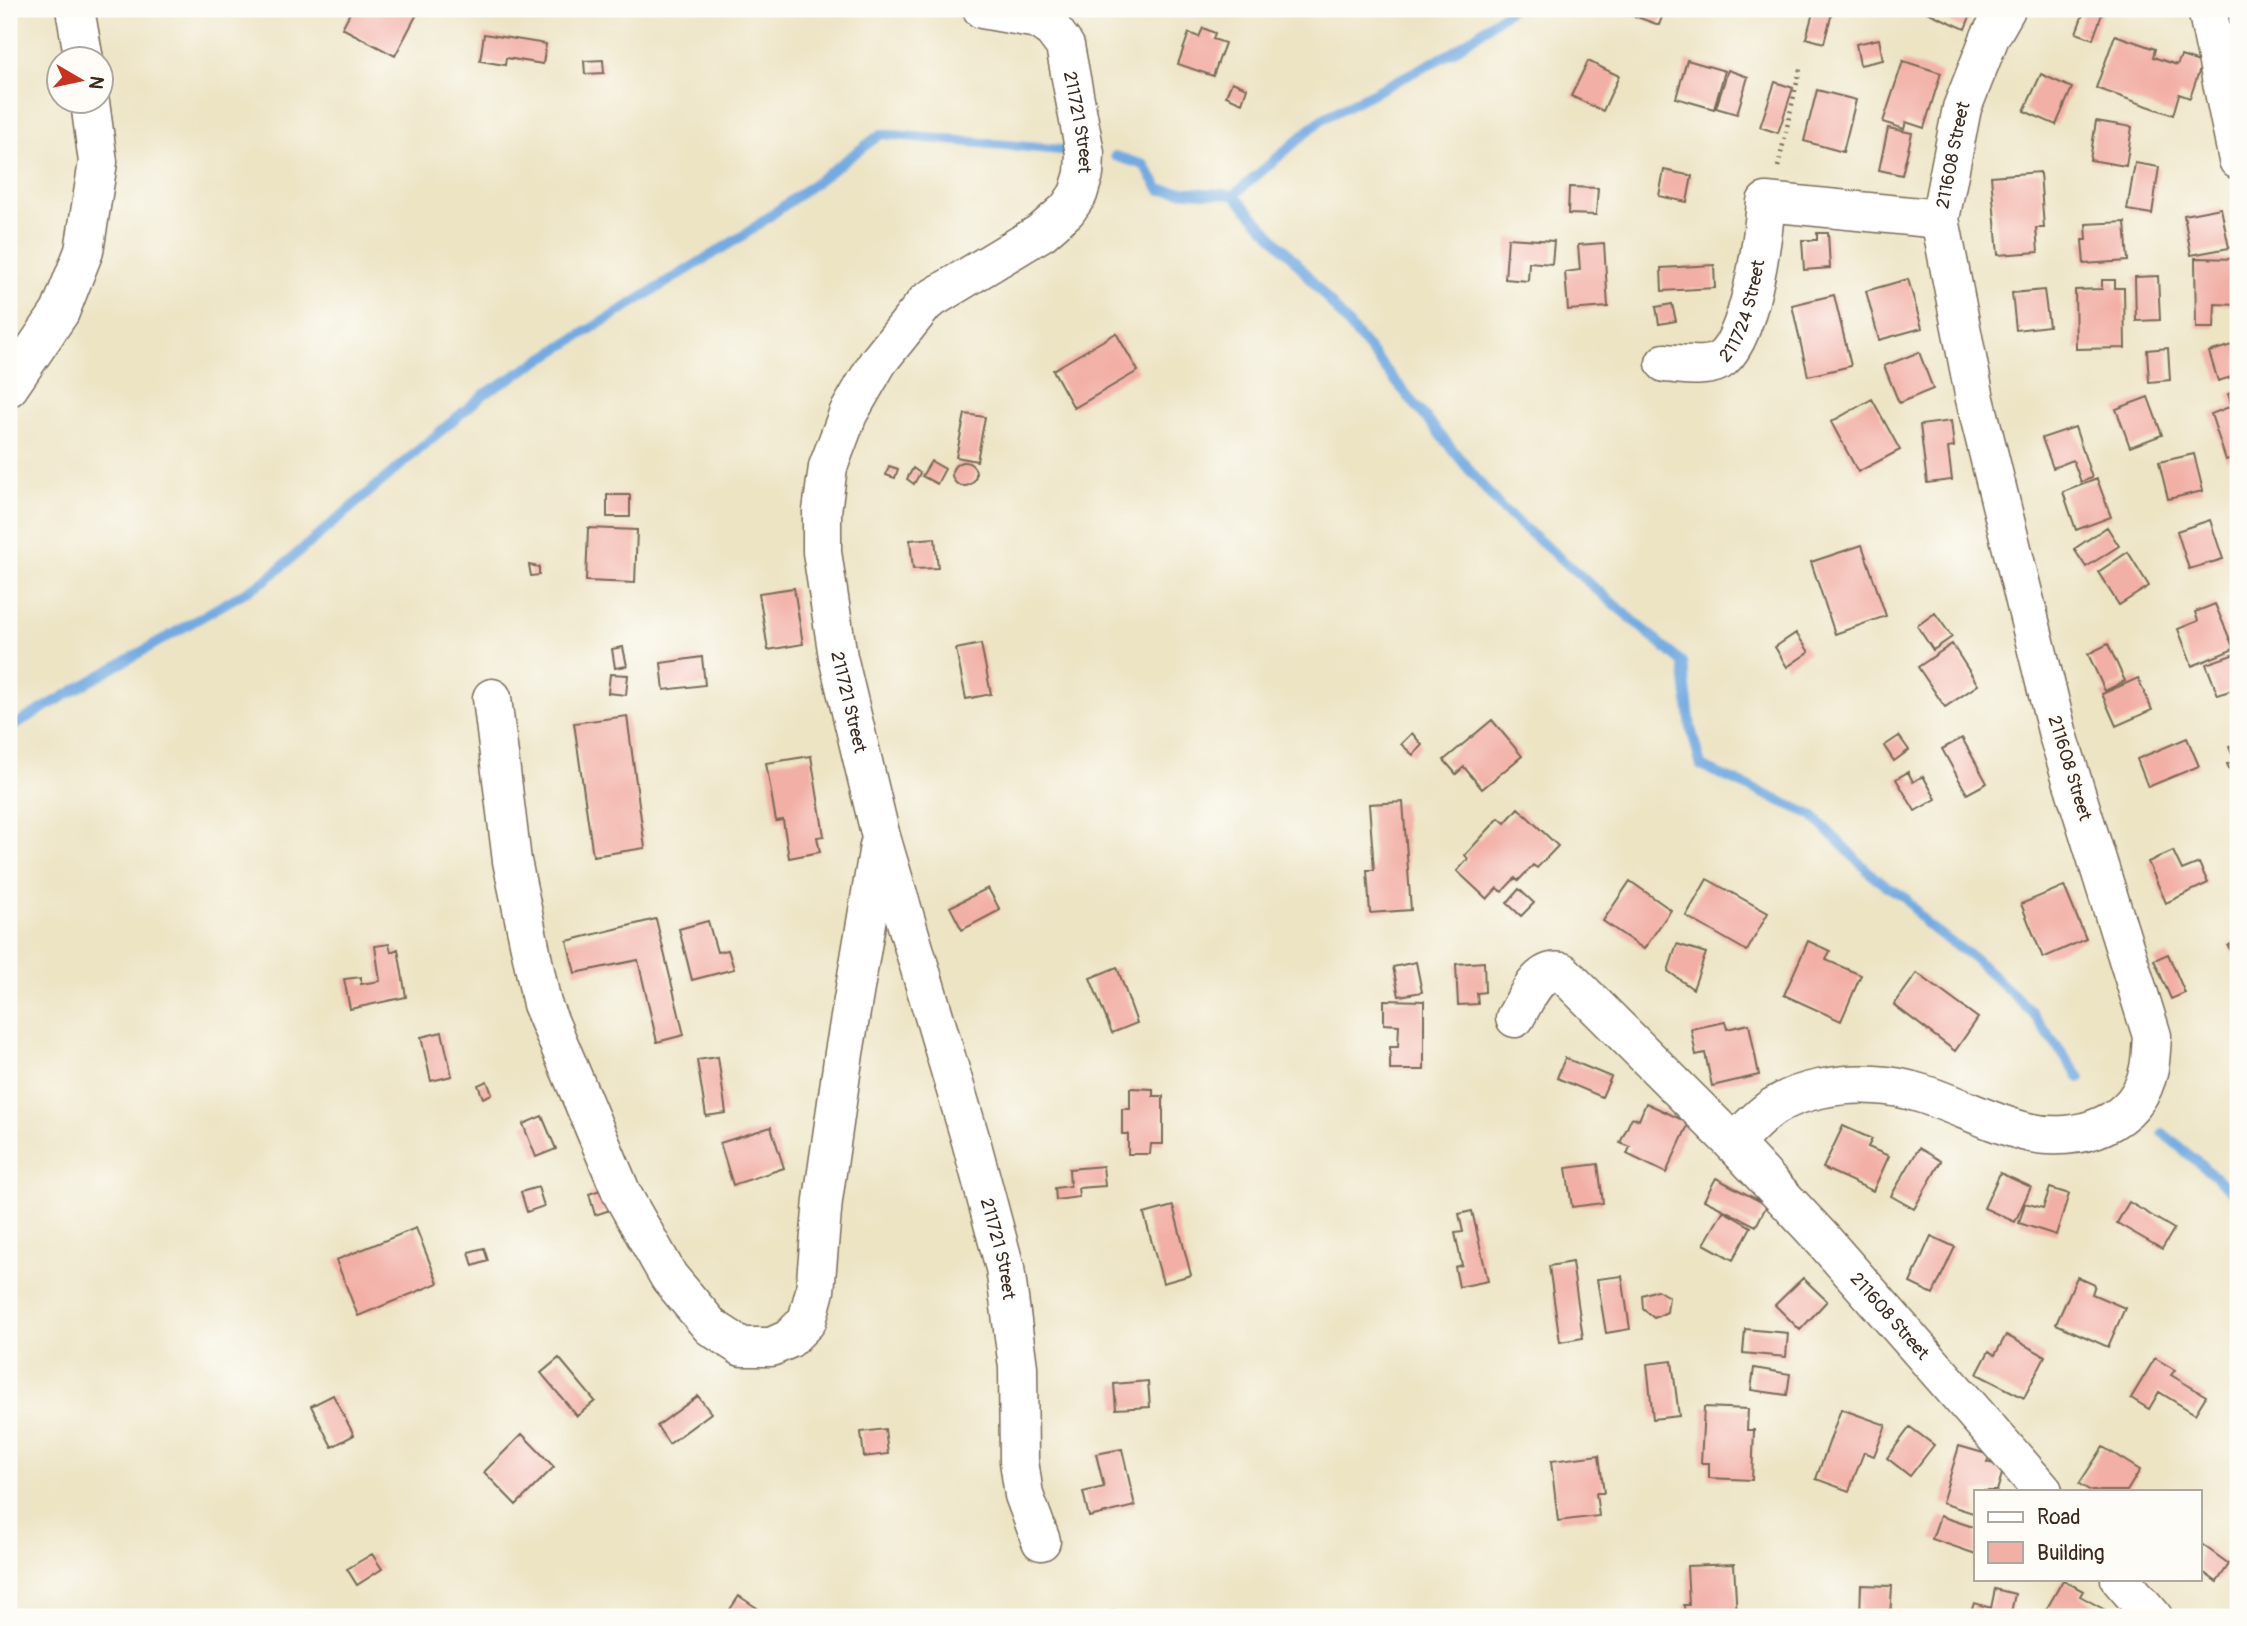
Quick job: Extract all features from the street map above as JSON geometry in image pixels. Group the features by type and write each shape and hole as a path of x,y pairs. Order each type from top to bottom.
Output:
{"street":[{"path":"75,9 82,46"},
{"name":"211721 Street","path":"982,9 1038,19 1053,30 1065,47 1085,153 1084,174 1078,194 1067,211 1042,232 926,302 878,362 848,414 828,467 822,511 822,552 838,657 881,837 971,1141 1005,1268 1018,1367 1018,1461 1024,1494 1041,1542"},
{"name":"211608 Street","path":"1733,1143 1773,1107 1814,1089 1852,1085 1898,1088 2029,1133 2072,1134 2097,1130 2119,1119 2141,1091 2149,1069 2151,1037 2058,735 1975,398 1940,219 1962,108 1990,37 2006,9"},
{"path":"2207,9 2238,160"},
{"path":"9,387 60,312 84,251 98,162 92,116"},
{"path":"1766,202 1940,219"},
{"name":"211724 Street","path":"1665,363 1698,365 1718,361 1737,340 1764,227 1766,202"},
{"path":"492,698 512,861 542,1004 622,1194 669,1277 711,1327 742,1347 771,1347 789,1339 807,1321 815,1291 823,1200 844,1053 881,837"},
{"name":"211608 Street","path":"1515,1018 1543,974 1553,970 1562,972 1733,1143 1825,1242 2042,1490"},
{"path":"2121,1580 2154,1617"}],"path":[{"path":"1766,202 1775,178 1800,69"}],"building":[{"path":"352,9 406,9 417,14 395,56 342,28"},
{"path":"1665,9 1659,25 1620,11"},
{"path":"1814,9 1833,9 1824,43 1806,38"},
{"path":"1920,9 1973,9 1965,29"},
{"path":"2085,9 2102,14 2093,39 2076,33"},
{"path":"1203,28 1215,33 1213,39 1225,43 1213,76 1178,64 1189,33 1199,37"},
{"path":"484,34 546,44 543,64 506,58 505,65 480,61"},
{"path":"2115,35 2155,49 2153,57 2177,65 2181,56 2202,63 2190,98 2179,94 2173,115 2096,88"},
{"path":"1879,39 1883,60 1860,65 1856,44"},
{"path":"603,60 604,73 585,74 584,61"},
{"path":"1687,60 1725,71 1714,109 1676,98"},
{"path":"1588,61 1619,76 1603,111 1571,96"},
{"path":"1903,61 1941,73 1924,128 1906,122 1904,129 1883,122"},
{"path":"1728,70 1748,77 1737,114 1716,108"},
{"path":"2041,74 2072,88 2056,125 2024,111"},
{"path":"1232,82 1247,88 1242,103 1226,96"},
{"path":"1775,82 1793,88 1778,133 1760,127"},
{"path":"1817,90 1856,100 1843,152 1804,141"},
{"path":"2096,121 2132,127 2126,166 2090,160"},
{"path":"1888,128 1912,133 1902,175 1879,170"},
{"path":"2135,163 2159,167 2152,214 2127,210"},
{"path":"1664,170 1692,176 1687,202 1659,196"},
{"path":"2040,172 2044,228 2036,228 2038,252 1998,255 1991,176"},
{"path":"1569,187 1598,188 1596,215 1568,214"},
{"path":"2221,208 2229,248 2191,255 2184,215"},
{"path":"2125,222 2128,261 2084,264 2082,240 2087,240 2086,224"},
{"path":"1817,233 1828,233 1830,268 1804,270 1802,240 1817,240"},
{"path":"1508,238 1554,241 1552,264 1529,262 1528,281 1505,279"},
{"path":"1604,243 1608,307 1568,310 1565,272 1580,270 1578,245"},
{"path":"2195,258 2238,259 2238,305 2215,304 2214,328 2196,328"},
{"path":"1714,265 1715,288 1662,291 1661,268"},
{"path":"2158,276 2160,320 2136,321 2135,277"},
{"path":"1908,279 1922,328 1879,340 1866,291"},
{"path":"2102,280 2115,280 2115,288 2124,288 2125,348 2076,349 2075,290 2102,289"},
{"path":"2044,290 2049,326 2016,330 2012,293"},
{"path":"1834,295 1851,366 1808,376 1792,305"},
{"path":"1672,304 1676,321 1659,324 1656,307"},
{"path":"1116,333 1138,371 1074,408 1053,370"},
{"path":"2238,343 2238,375 2218,381 2209,352"},
{"path":"2168,348 2170,380 2149,382 2147,350"},
{"path":"1919,352 1933,389 1899,403 1884,366"},
{"path":"2238,390 2238,456 2226,460 2211,414 2232,406 2228,394"},
{"path":"2148,397 2162,435 2130,447 2116,409"},
{"path":"1872,399 1900,450 1858,472 1831,422"},
{"path":"965,414 985,417 977,461 956,457"},
{"path":"1951,421 1954,447 1948,448 1952,480 1927,483 1920,425"},
{"path":"2075,427 2092,478 2081,482 2073,460 2053,468 2042,438"},
{"path":"2194,454 2203,491 2168,499 2159,462"},
{"path":"931,461 945,469 937,484 922,476"},
{"path":"964,462 972,466 976,474 972,482 964,486 956,482 952,474 956,466"},
{"path":"889,466 898,469 895,478 886,475"},
{"path":"913,468 920,473 914,484 907,479"},
{"path":"2097,479 2111,517 2076,530 2063,492"},
{"path":"607,495 630,495 630,517 607,517"},
{"path":"2210,520 2223,559 2189,569 2177,531"},
{"path":"2107,527 2119,546 2086,567 2074,549"},
{"path":"588,528 637,530 635,583 586,581"},
{"path":"935,538 938,568 913,569 910,540"},
{"path":"1862,545 1886,616 1835,634 1811,562"},
{"path":"2128,552 2149,586 2119,605 2098,572"},
{"path":"529,565 539,567 539,575 531,576"},
{"path":"794,588 803,644 768,650 759,593"},
{"path":"2215,604 2234,649 2192,666 2178,629 2198,621 2195,612"},
{"path":"1935,613 1952,637 1933,650 1917,626"},
{"path":"1796,633 1809,652 1787,667 1775,647"},
{"path":"981,644 991,694 966,699 956,649"},
{"path":"1952,644 1978,685 1945,707 1918,667"},
{"path":"2108,644 2125,681 2105,691 2088,654"},
{"path":"623,647 627,666 615,668 612,649"},
{"path":"2238,653 2238,688 2218,695 2206,664"},
{"path":"702,657 705,685 664,690 661,663"},
{"path":"610,674 628,675 626,695 608,693"},
{"path":"2138,678 2152,710 2116,726 2102,694"},
{"path":"627,716 645,848 593,856 574,723"},
{"path":"1492,720 1522,756 1482,789 1464,767 1456,774 1444,760"},
{"path":"1412,733 1422,745 1413,755 1401,744"},
{"path":"1899,736 1909,750 1894,761 1884,746"},
{"path":"1962,738 1987,783 1967,794 1942,749"},
{"path":"2187,738 2199,766 2148,787 2137,759"},
{"path":"2238,743 2238,773 2233,776 2227,764 2235,761 2229,747"},
{"path":"811,756 824,836 817,837 820,852 789,858 783,820 776,821 766,763"},
{"path":"1908,772 1913,782 1923,776 1936,799 1915,811 1896,779"},
{"path":"1403,802 1411,910 1370,913 1367,870 1374,870 1369,804"},
{"path":"1518,808 1558,846 1537,868 1533,865 1518,881 1515,878 1502,892 1497,888 1487,899 1457,871 1468,859 1465,855 1499,818 1505,823"},
{"path":"2173,851 2182,870 2199,863 2208,883 2166,903 2148,862"},
{"path":"1707,879 1768,913 1747,951 1686,916"},
{"path":"1630,881 1671,910 1644,949 1603,921"},
{"path":"2064,886 2086,939 2043,958 2021,904"},
{"path":"988,888 1000,910 962,930 950,907"},
{"path":"1519,889 1534,903 1521,916 1507,903"},
{"path":"656,919 684,1035 657,1042 638,960 575,973 567,941"},
{"path":"708,921 717,952 728,950 734,969 692,980 679,929"},
{"path":"2238,939 2238,961 2228,946"},
{"path":"1808,941 1830,951 1826,960 1861,975 1841,1021 1784,995"},
{"path":"389,944 391,952 398,949 406,997 350,1009 344,979 361,977 361,984 380,981 375,946"},
{"path":"1677,944 1706,953 1693,989 1668,971"},
{"path":"2168,954 2185,993 2171,999 2154,960"},
{"path":"1416,962 1422,992 1399,996 1393,967"},
{"path":"1484,962 1485,992 1477,993 1478,1004 1458,1005 1456,964"},
{"path":"1117,967 1137,1023 1112,1033 1090,978"},
{"path":"1917,973 1978,1018 1955,1051 1894,1005"},
{"path":"1384,1000 1424,1001 1424,1070 1390,1070 1390,1047 1398,1047 1399,1025 1384,1024"},
{"path":"1725,1022 1727,1029 1749,1024 1759,1075 1712,1086 1705,1053 1696,1055 1691,1029"},
{"path":"442,1032 452,1076 431,1081 421,1037"},
{"path":"718,1057 726,1113 706,1116 697,1060"},
{"path":"1565,1058 1611,1077 1602,1097 1557,1078"},
{"path":"487,1081 492,1094 483,1098 478,1085"},
{"path":"1130,1088 1153,1089 1153,1096 1163,1096 1163,1144 1151,1144 1150,1154 1128,1154 1128,1134 1122,1134 1122,1109 1130,1109"},
{"path":"1646,1103 1689,1123 1666,1173 1627,1154 1630,1147 1620,1143 1632,1117 1639,1120"},
{"path":"542,1116 556,1149 536,1157 523,1124"},
{"path":"1843,1126 1872,1139 1868,1147 1889,1156 1873,1191 1823,1168"},
{"path":"771,1127 784,1168 733,1185 720,1143"},
{"path":"1919,1148 1941,1161 1914,1209 1891,1196"},
{"path":"1598,1164 1603,1203 1572,1207 1566,1168"},
{"path":"1103,1166 1105,1186 1078,1188 1079,1197 1056,1200 1055,1188 1070,1186 1069,1169"},
{"path":"2000,1173 2031,1187 2015,1222 1984,1208"},
{"path":"1716,1178 1767,1205 1756,1226 1704,1200"},
{"path":"538,1187 544,1206 527,1212 521,1192"},
{"path":"606,1188 613,1209 595,1215 589,1194"},
{"path":"2050,1188 2069,1194 2056,1235 2019,1223 2025,1203 2043,1208"},
{"path":"2129,1202 2174,1229 2162,1249 2117,1223"},
{"path":"1173,1206 1191,1275 1163,1283 1144,1214"},
{"path":"1472,1211 1488,1281 1459,1287 1455,1267 1462,1265 1455,1233 1463,1232 1459,1214"},
{"path":"1723,1211 1751,1227 1733,1260 1704,1244"},
{"path":"416,1228 438,1283 358,1316 336,1260"},
{"path":"1931,1236 1955,1247 1933,1294 1910,1283"},
{"path":"484,1248 488,1261 473,1266 469,1252"},
{"path":"1572,1262 1583,1338 1560,1342 1549,1266"},
{"path":"1622,1276 1630,1329 1606,1333 1597,1279"},
{"path":"2077,1277 2095,1285 2092,1294 2125,1308 2108,1347 2056,1324"},
{"path":"1803,1278 1827,1301 1800,1330 1775,1305"},
{"path":"1657,1290 1669,1297 1667,1312 1654,1318 1643,1309 1642,1295"},
{"path":"1745,1329 1788,1333 1786,1357 1743,1353"},
{"path":"2006,1335 2045,1356 2024,1398 1977,1374 1989,1351 1995,1355"},
{"path":"559,1358 595,1401 577,1416 541,1373"},
{"path":"2155,1358 2175,1370 2171,1375 2206,1396 2195,1414 2159,1392 2149,1409 2131,1398"},
{"path":"1672,1361 1679,1416 1653,1419 1647,1364"},
{"path":"1754,1368 1790,1374 1787,1395 1751,1390"},
{"path":"1148,1381 1150,1407 1116,1409 1114,1384"},
{"path":"333,1395 354,1435 332,1447 311,1406"},
{"path":"698,1396 711,1413 669,1444 657,1426"},
{"path":"1704,1407 1748,1409 1747,1430 1754,1430 1752,1480 1709,1478 1709,1463 1701,1463"},
{"path":"1841,1409 1886,1425 1874,1456 1864,1452 1849,1491 1816,1479"},
{"path":"1910,1427 1934,1445 1910,1476 1887,1458"},
{"path":"885,1429 888,1454 864,1457 861,1432"},
{"path":"522,1434 554,1467 516,1505 484,1472"},
{"path":"1959,1446 1990,1455 1987,1462 2004,1467 1997,1490 1974,1490 1974,1513 1942,1503"},
{"path":"2103,1447 2140,1470 2128,1490 2089,1490 2079,1484"},
{"path":"1122,1449 1135,1506 1089,1517 1083,1492 1104,1487 1096,1454"},
{"path":"1599,1455 1604,1493 1596,1493 1599,1516 1558,1521 1551,1461"},
{"path":"1940,1516 1974,1527 1974,1553 1932,1539"},
{"path":"2202,1544 2229,1564 2217,1582 2202,1571"},
{"path":"372,1554 382,1569 357,1585 347,1569"},
{"path":"1734,1564 1737,1617 1685,1617 1684,1605 1689,1605 1687,1566"},
{"path":"2063,1580 2083,1591 2080,1596 2107,1611 2103,1617 2042,1617"},
{"path":"1861,1585 1892,1586 1890,1617 1860,1617"},
{"path":"1995,1589 2015,1594 2010,1617 1996,1614 1995,1617 1964,1617 1966,1611 1971,1612 1974,1603 1991,1608"},
{"path":"739,1596 757,1608 751,1617 725,1617"},
{"path":"1113,1611 1116,1617 1098,1617"}],"waterway":[{"path":"1234,195 1322,119 1453,52 1511,9"},
{"path":"9,728 266,580 483,395 747,233 881,134 1061,150"},
{"path":"1115,156 1144,165 1160,190 1234,195 1298,264 1501,508 1683,663 1691,728 1701,766 1812,815 1876,879 1906,898 1927,925 1975,959 2031,1011 2080,1078"},
{"path":"2163,1133 2238,1196"}]}
